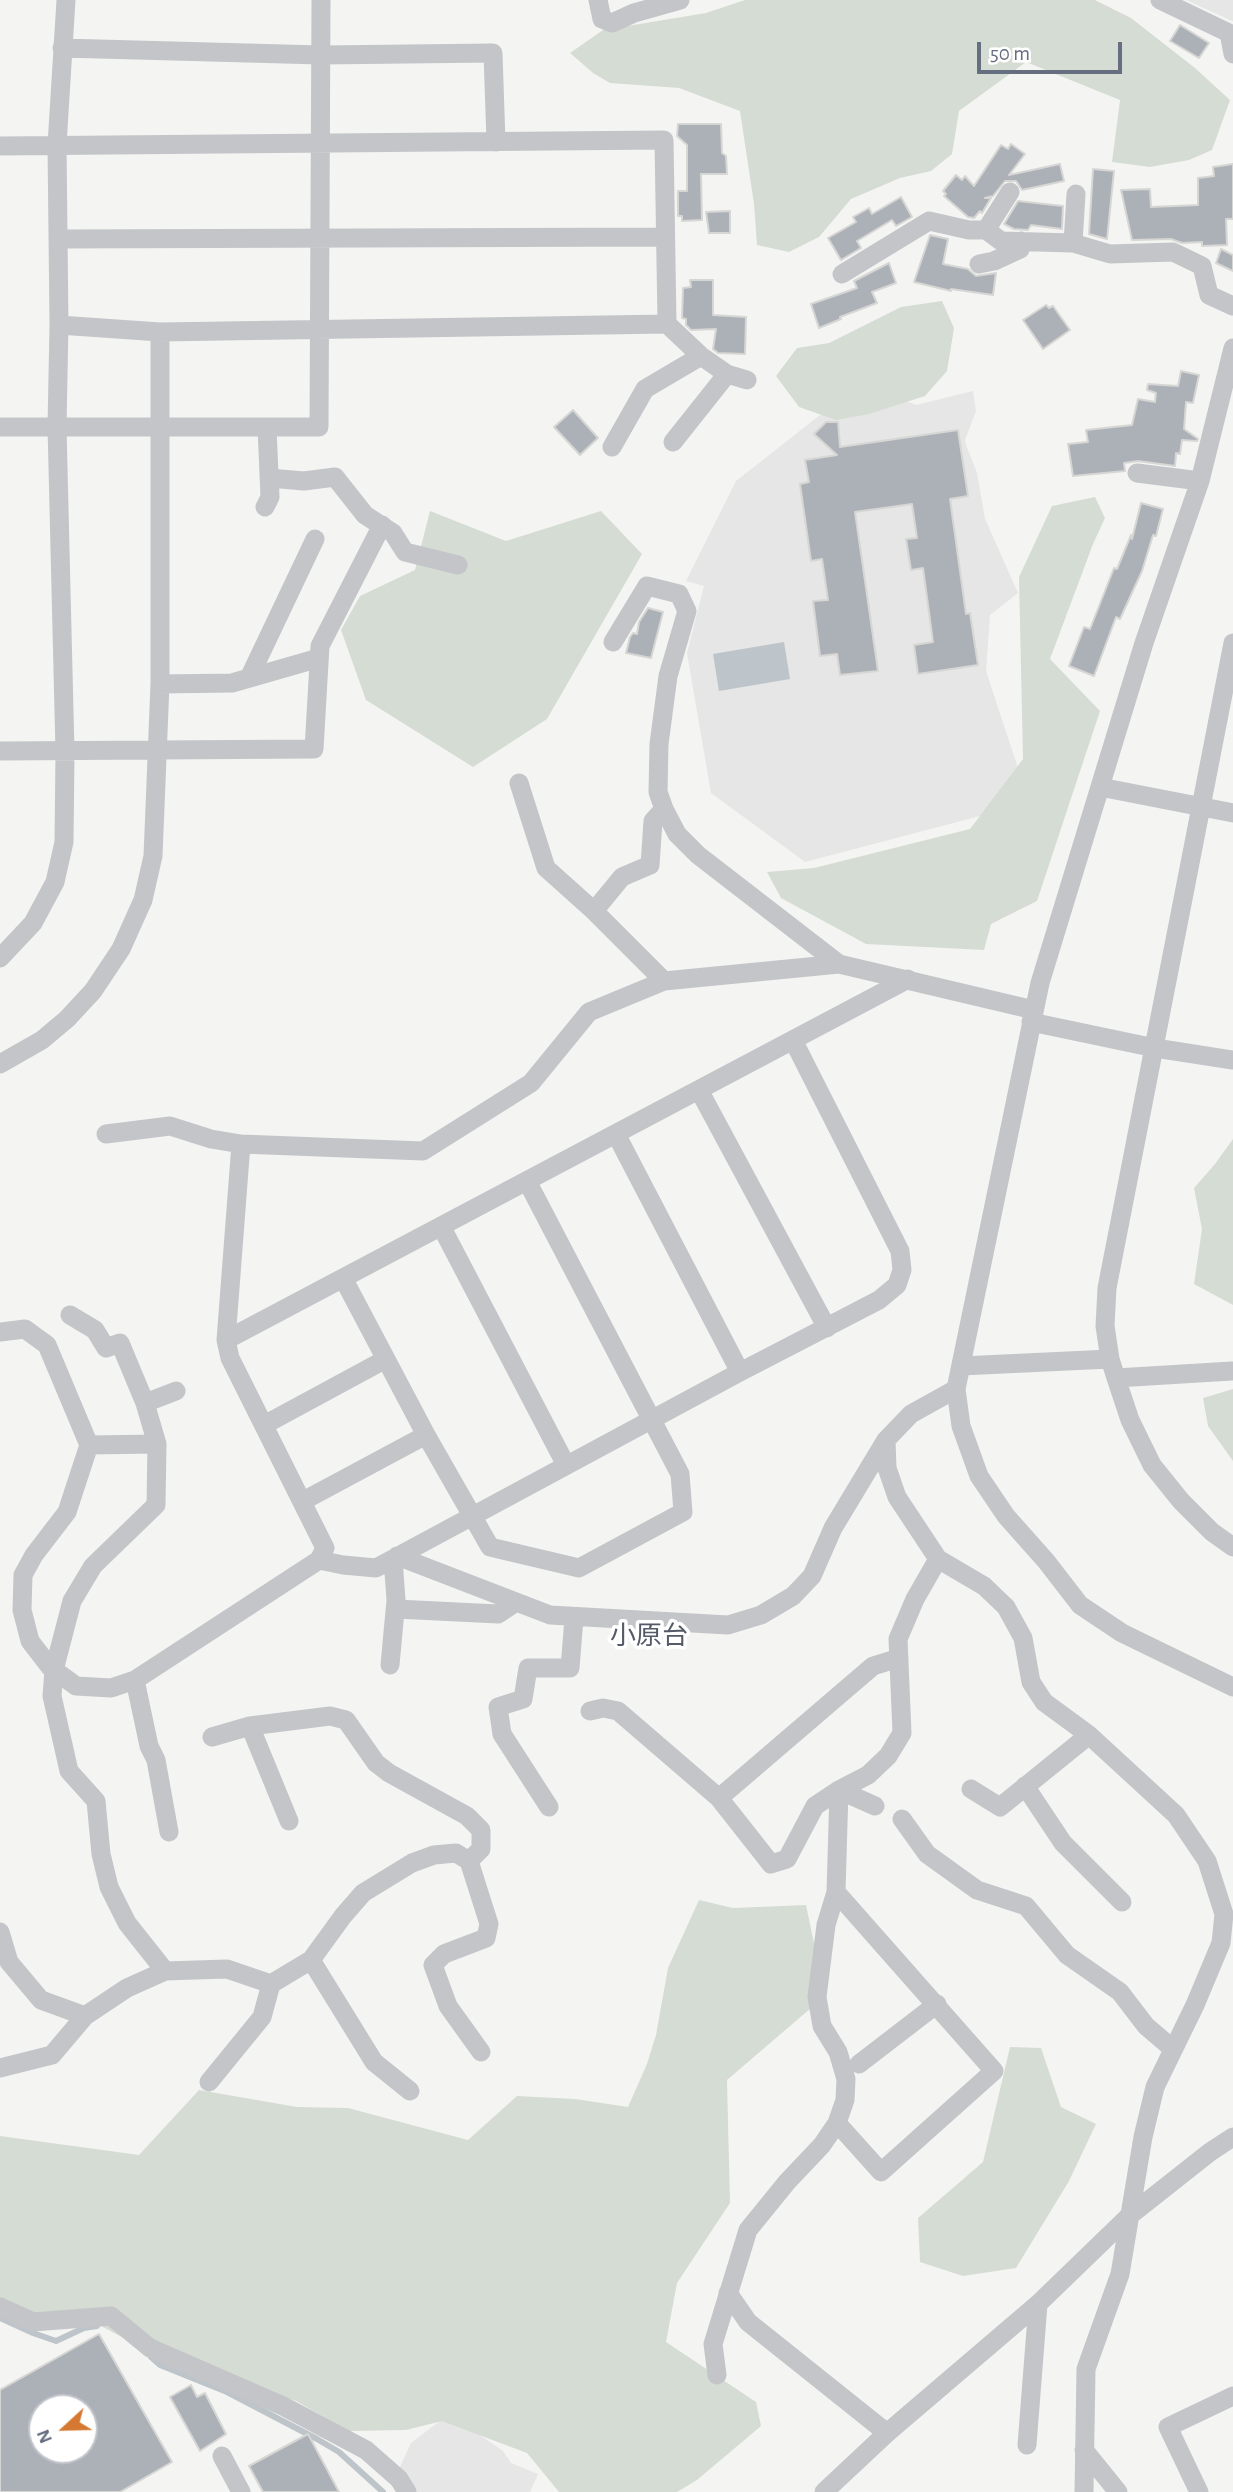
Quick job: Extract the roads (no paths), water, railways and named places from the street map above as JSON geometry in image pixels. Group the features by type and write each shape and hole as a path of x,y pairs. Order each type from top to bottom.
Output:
{"street":[{"path":"0,958 33,923 55,882 64,842 65,752 57,427 57,145 66,0"},
{"path":"0,427 319,427 321,0"},
{"path":"598,0 602,19 612,23 634,13 680,0"},
{"path":"1160,0 1231,31 1233,54"},
{"path":"62,48 321,55 493,54 496,142"},
{"path":"0,146 664,140 667,324"},
{"path":"986,230 1010,192"},
{"path":"1073,243 1076,194"},
{"path":"842,274 929,221 969,230 986,230 1001,241 1073,243 1110,254 1173,252 1202,266 1209,295 1233,306"},
{"path":"58,239 664,237"},
{"path":"979,264 1020,249 1021,241"},
{"path":"59,325 160,331 320,331 667,324 701,356 727,374 747,380"},
{"path":"0,1064 42,1040 67,1019 93,991 121,949 143,900 153,856 160,684 160,331"},
{"path":"1233,348 1200,481 1144,643 1032,1016 956,1389 961,1426 979,1476 1006,1517 1046,1561 1080,1605 1122,1633 1233,1687"},
{"path":"612,447 645,389 701,356"},
{"path":"673,442 727,374"},
{"path":"265,508 270,497 267,428"},
{"path":"1138,473 1200,481"},
{"path":"269,478 304,481 335,477 365,515 393,533 404,552 457,565"},
{"path":"0,751 314,749 320,646 382,525"},
{"path":"249,678 315,539"},
{"path":"613,642 647,586 680,594 687,611 668,676 659,744 658,792 664,808 677,834 698,855 839,964"},
{"path":"1233,643 1107,1288 1105,1326 1110,1359 1130,1420 1152,1465 1204,1525 1233,1547"},
{"path":"160,684 232,683 319,658"},
{"path":"519,783 546,868 594,911 664,981"},
{"path":"1100,787 1233,813"},
{"path":"594,911 622,877 650,865 653,821 664,808"},
{"path":"106,1134 170,1126 211,1139 241,1144 423,1152 531,1083 589,1012 664,981 839,964 908,979 1032,1016 1155,1048 1233,1060"},
{"path":"226,1340 908,979"},
{"path":"319,1560 376,1568 651,1419 879,1300 897,1285 902,1269 900,1251 793,1040"},
{"path":"699,1090 827,1328"},
{"path":"616,1133 740,1372"},
{"path":"0,1332 25,1329 47,1345 89,1445 67,1512 34,1555 23,1575 22,1609 30,1641 54,1670 76,1685 111,1688 135,1680 319,1560 325,1548 230,1358 226,1340 241,1144"},
{"path":"343,1278 426,1435 490,1547 579,1568 684,1512 680,1474 527,1181"},
{"path":"441,1226 566,1465"},
{"path":"70,1315 95,1331 106,1348 120,1343 145,1403 156,1444 156,1505 93,1566 72,1601 54,1670 52,1696 69,1772 96,1801 101,1854 109,1886 127,1923 165,1971"},
{"path":"264,1425 386,1359"},
{"path":"961,1366 1110,1359"},
{"path":"1116,1378 1232,1371"},
{"path":"395,1557 550,1615 728,1625 761,1615 793,1596 812,1576 834,1528 887,1440 911,1414 956,1389"},
{"path":"145,1403 176,1391"},
{"path":"303,1501 426,1435"},
{"path":"887,1440 887,1468 897,1497 938,1559 984,1586 1006,1607 1023,1638 1031,1682 1044,1702 1089,1735 1176,1815 1207,1861 1224,1914 1221,1943 1155,2087 1143,2137 1120,2273 1086,2370 1084,2492"},
{"path":"89,1445 156,1444"},
{"path":"390,1665 396,1609 395,1557"},
{"path":"590,1711 603,1708 618,1711 719,1798 771,1864 788,1859 815,1806 868,1775 888,1756 902,1733 898,1639 915,1599 938,1559"},
{"path":"396,1609 498,1614 516,1602"},
{"path":"549,1807 502,1734 498,1707 523,1699 528,1668 570,1668 574,1618"},
{"path":"719,1798 873,1666 898,1658"},
{"path":"135,1680 149,1746 156,1760 169,1832"},
{"path":"212,1737 250,1726 330,1716 346,1720 376,1763 467,1816 481,1830 481,1849 469,1861"},
{"path":"250,1726 289,1821"},
{"path":"971,1789 1000,1807 1089,1735"},
{"path":"1025,1786 1063,1843 1122,1902"},
{"path":"839,1790 875,1805"},
{"path":"717,2375 713,2344 748,2230 787,2182 822,2145 837,2123 845,2100 846,2079 838,2052 822,2025 817,1997 826,1925 836,1892 839,1790"},
{"path":"902,1819 927,1854 977,1890 1026,1906 1067,1955 1120,1992 1146,2026 1173,2049"},
{"path":"209,2082 262,2017 271,1984 311,1960 363,1893 412,1863 434,1855 456,1853 469,1861 489,1924 486,1938 444,1954 433,1965 448,2006 481,2052"},
{"path":"836,1892 994,2071 880,2172 837,2123"},
{"path":"0,1932 9,1962 41,2000 85,2015"},
{"path":"311,1960 374,2062 410,2091"},
{"path":"0,2067 52,2055 85,2015 127,1988 165,1971 227,1969 271,1984"},
{"path":"859,2064 937,2004"},
{"path":"824,2492 887,2433 1038,2304 1129,2216 1210,2151 1233,2137"},
{"path":"728,2293 748,2322 887,2433"},
{"path":"1027,2445 1038,2304"},
{"path":"0,2307 33,2322 111,2316 150,2348 284,2406 366,2451 399,2479 407,2492"},
{"path":"1199,2492 1168,2427 1233,2396"},
{"path":"1084,2450 1118,2492"},
{"path":"222,2456 242,2492"}],"waterway":[{"path":"0,2318 56,2341 84,2328 97,2326"},
{"path":"151,2357 160,2365 227,2392 317,2439 339,2452 383,2492"}],"district":[{"name":"小原台","path":"649,1636"}]}
